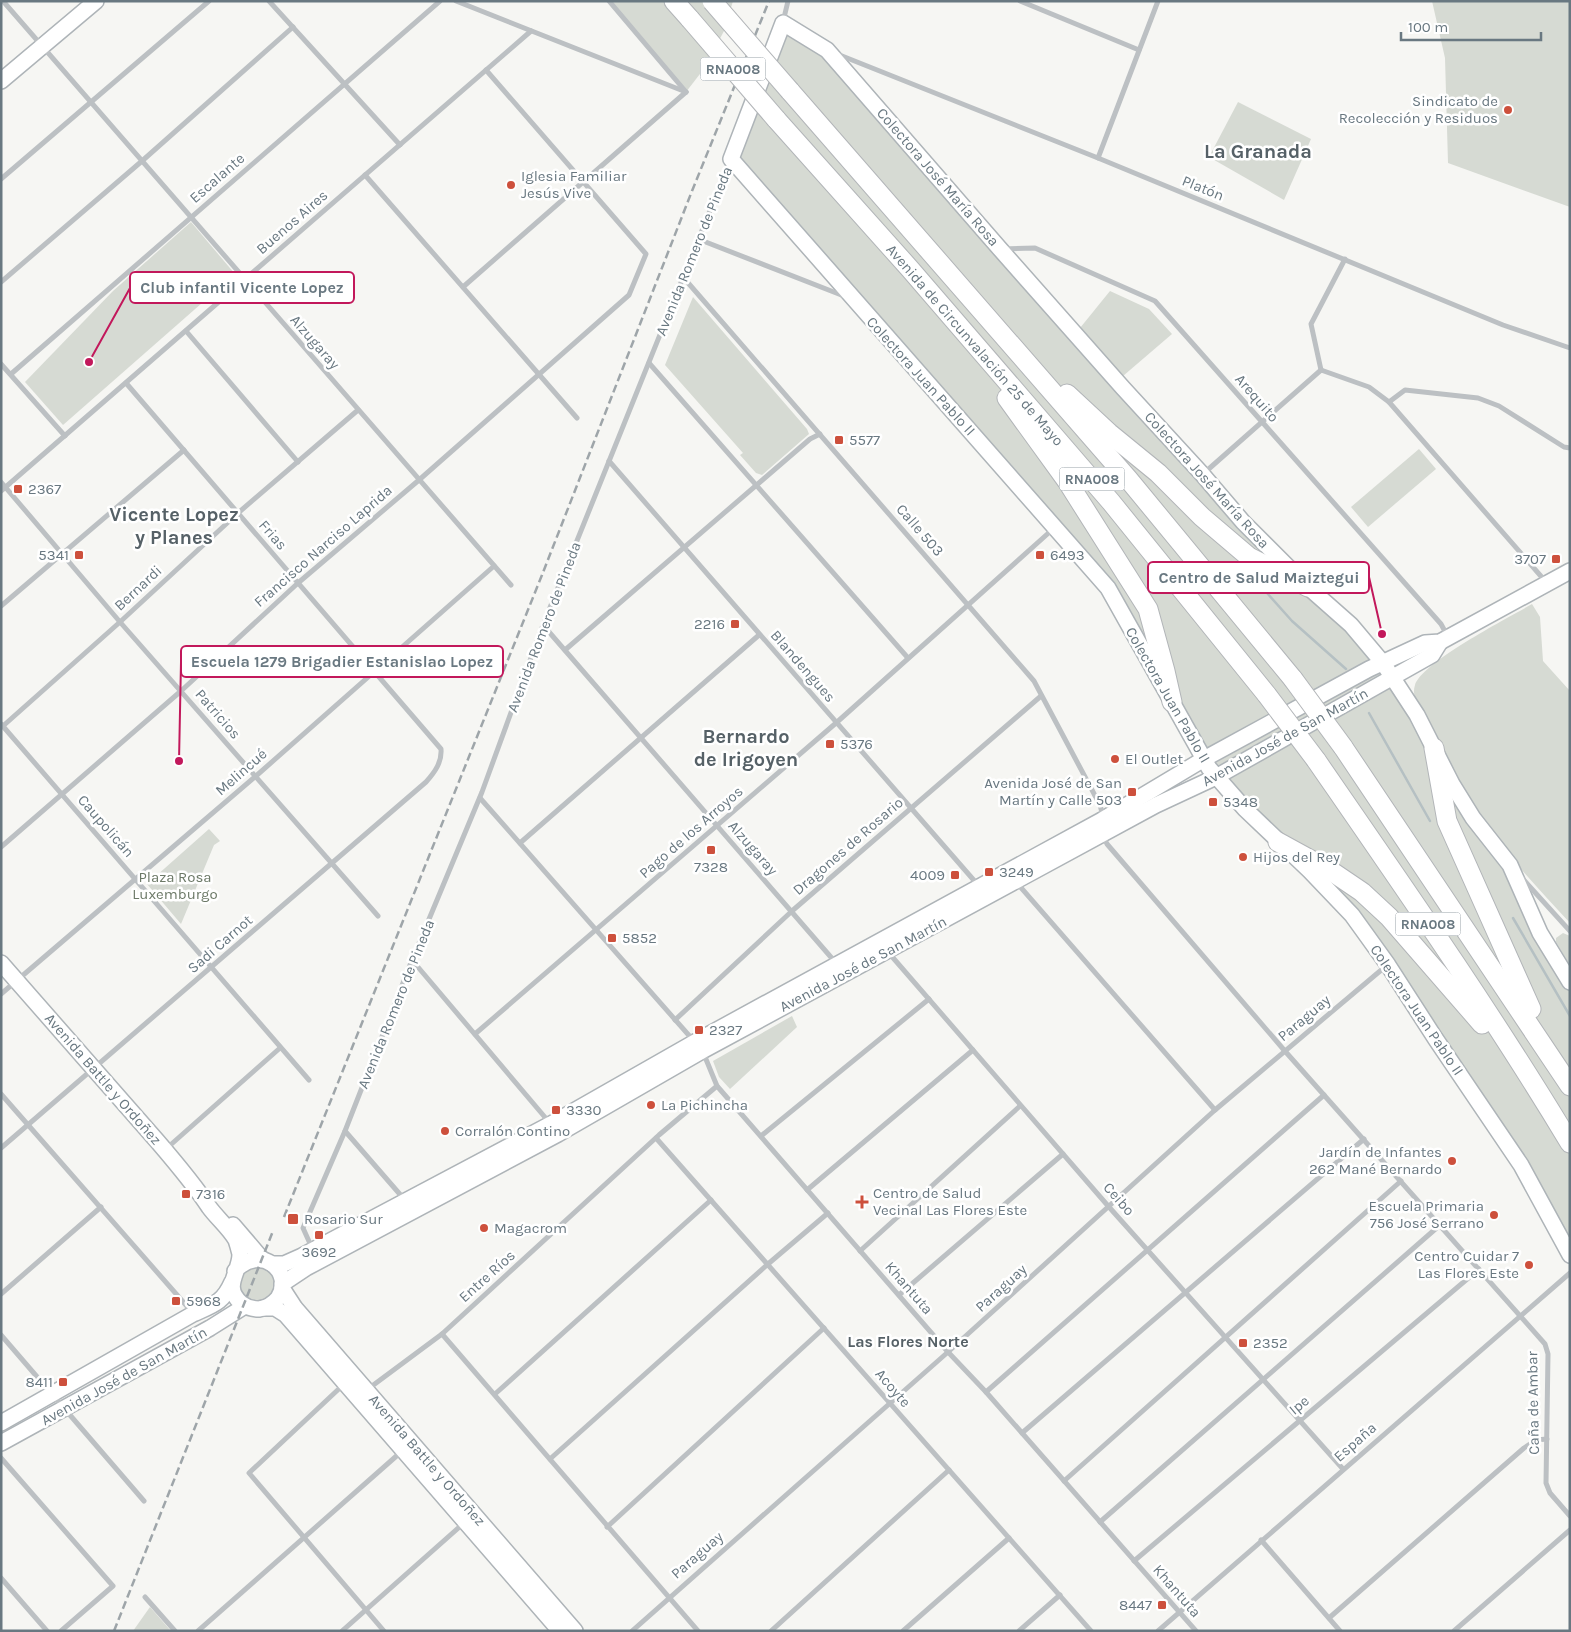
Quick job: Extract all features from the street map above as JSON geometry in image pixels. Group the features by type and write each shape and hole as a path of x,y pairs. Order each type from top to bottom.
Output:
{"highway":[{"name":"Avenida de Circunvalación 25 de Mayo","path":"674,1 1112,502 1267,695 1316,760 1422,915 1538,1090 1570,1143"},
{"name":"Avenida de Circunvalación 25 de Mayo","path":"712,1 1129,480 1293,679 1344,747 1560,1068 1570,1086"},
{"name":"RNA008","path":"910,269 1067,481 1129,576 1148,608 1172,702"},
{"path":"998,330 1110,433 1158,473 1202,517 1249,557 1308,587"},
{"path":"1434,748 1447,821 1513,971 1560,1068"},
{"path":"1278,842 1331,871 1362,892 1389,917 1538,1090"}],"main road":[{"path":"1,81 96,1"},
{"name":"Colectora José María Rosa","path":"783,23 827,50 1000,249 1243,522 1308,587 1351,625 1383,663 1417,715 1452,784 1473,818 1510,865 1540,934 1570,982"},
{"name":"Avenida Romero de Pineda","path":"731,159 783,23"},
{"name":"Colectora Juan Pablo II","path":"731,159 1108,588 1216,777 1352,915 1388,965 1521,1165 1570,1255"},
{"name":"Avenida José de San Martín","path":"267,1262 284,1264 410,1205 555,1129 698,1046 1102,827 1204,759 1383,663 1425,643 1444,640 1570,571"},
{"name":"Avenida José de San Martín","path":"1102,827 1156,805 1216,777 1432,655 1444,640"},
{"name":"Avenida José de San Martín","path":"884,946 980,887 1012,877"},
{"name":"Avenida Battle y Ordoñez","path":"1,962 204,1196 267,1262"},
{"name":"Avenida Battle y Ordoñez","path":"204,1196 209,1207 236,1240 240,1254 234,1276"},
{"name":"Avenida José de San Martín","path":"282,1286 306,1268 410,1205"},
{"path":"247,1261 267,1262 279,1273 282,1286 278,1297 272,1304 263,1308 255,1309 245,1306 236,1298 233,1291 234,1276 247,1261"},
{"name":"Avenida José de San Martín","path":"1,1423 193,1314 217,1304 227,1295 234,1276"},
{"name":"Avenida Battle y Ordoñez","path":"282,1286 288,1300 349,1379 470,1518 560,1631"},
{"name":"Avenida José de San Martín","path":"1,1443 218,1324 245,1306"},
{"name":"Avenida Battle y Ordoñez","path":"263,1308 275,1308 286,1315 349,1379"},
{"name":"Avenida Battle y Ordoñez","path":"362,1394 404,1450 575,1631"}],"street":[{"name":"Alzugaray","path":"3,1 511,585"},
{"path":"1,179 209,1"},
{"path":"269,1 400,145"},
{"name":"Escalante","path":"10,374 440,1"},
{"path":"456,1 686,92"},
{"path":"609,1 686,92"},
{"name":"Avenida Romero de Pineda","path":"783,23 788,1"},
{"path":"1020,1 1139,50"},
{"path":"1098,158 1158,1"},
{"path":"1,282 142,161 293,27"},
{"name":"Buenos Aires","path":"3,487 65,436 531,31"},
{"name":"Platón","path":"827,50 1098,158 1503,325 1570,348"},
{"path":"486,70 583,182"},
{"path":"463,287 686,92"},
{"name":"Avenida Romero de Pineda","path":"313,1250 303,1228 345,1130 412,960 480,798 543,625 731,159"},
{"path":"365,175 577,418"},
{"name":"Francisco Narciso Laprida","path":"1,847 182,691 298,583 540,375 629,295 646,254 583,182"},
{"path":"698,239 853,299"},
{"name":"Arequito","path":"1000,249 1036,248 1155,301 1441,624 1444,640"},
{"path":"1321,370 1311,324 1344,259"},
{"name":"Calle 503","path":"684,278 1034,681 1100,805 1103,812 1102,827"},
{"path":"186,331 298,462"},
{"path":"649,363 908,658"},
{"path":"1,364 65,436"},
{"path":"1202,474 1321,370"},
{"path":"1321,370 1369,387 1389,402 1547,583"},
{"name":"Frias","path":"126,383 441,749"},
{"path":"1389,402 1405,390 1478,398 1499,406 1564,447 1570,448"},
{"name":"Bernardi","path":"2,725 120,622 238,513 358,410"},
{"path":"565,650 810,439 820,434"},
{"path":"1,606 184,450"},
{"name":"Blandengues","path":"609,461 980,887"},
{"name":"Patricios","path":"3,487 378,916"},
{"name":"Pago de los Arroyos","path":"475,1034 836,723 1055,527"},
{"name":"Melincué","path":"1,994 256,776 494,566"},
{"name":"Alzugaray","path":"543,625 842,969"},
{"path":"520,843 759,635"},
{"name":"Dragones de Rosario","path":"675,1020 792,912 1041,696"},
{"name":"Caupolicán","path":"2,725 309,1080"},
{"name":"Sadi Carnot","path":"1,1148 426,782 434,774 441,758 441,749"},
{"path":"480,798 698,1046"},
{"name":"Caña de Ambar","path":"1102,827 1108,844 1284,1050 1522,1316 1547,1348 1547,1489 1570,1516"},
{"path":"1510,865 1570,931"},
{"path":"1012,877 1215,1110"},
{"name":"Ceibo","path":"884,946 1020,1106 1343,1469"},
{"path":"412,960 555,1129"},
{"name":"Paraguay","path":"632,1631 668,1597 890,1404 1215,1110 1284,1050 1388,965"},
{"path":"761,1136 929,999"},
{"name":"Khantuta","path":"698,1046 717,1086 948,1352 986,1392 1196,1631"},
{"path":"164,1150 280,1048"},
{"path":"807,1190 973,1050"},
{"name":"Entre Ríos","path":"362,1394 442,1334 656,1138 717,1086"},
{"path":"1,1094 193,1314"},
{"path":"986,1392 1324,1095"},
{"path":"860,1250 1020,1106"},
{"path":"345,1130 410,1205"},
{"name":"Acoyte","path":"656,1138 1091,1631"},
{"path":"1022,1433 1364,1139"},
{"path":"899,1295 1063,1154"},
{"path":"1064,1480 1401,1181"},
{"path":"495,1394 711,1200"},
{"path":"1,1294 101,1208"},
{"path":"550,1458 828,1213"},
{"path":"1100,1522 1440,1225"},
{"name":"Ipe","path":"1134,1560 1479,1269"},
{"name":"España","path":"1158,1631 1570,1274"},
{"path":"607,1527 824,1328"},
{"path":"442,1334 698,1631"},
{"path":"1,1336 144,1501"},
{"path":"349,1379 249,1473 384,1631"},
{"path":"1329,1618 1524,1448 1536,1440 1547,1439"},
{"path":"198,1631 404,1450"},
{"path":"1,1458 113,1586 61,1631"},
{"path":"770,1631 949,1470"},
{"path":"342,1631 470,1518"},
{"path":"1454,1631 1570,1530"},
{"path":"903,1631 1009,1538"},
{"path":"1261,1540 1340,1631"},
{"path":"1,1578 47,1631"},
{"path":"1019,1631 1060,1595"},
{"path":"145,1597 175,1631"}],"green space":[{"path":"609,1 733,1 724,31 703,70 686,92"},
{"name":"Sindicato de Recolección y Residuos","path":"1432,1 1570,1 1570,207 1448,163 1445,58"},
{"path":"783,23 827,50 1123,388 1351,625 1493,844 1570,982 1570,1255 1388,965 1216,777 1108,588 731,159"},
{"path":"1238,102 1311,139 1284,200 1209,157"},
{"path":"191,222 235,274 63,425 25,382 113,291"},
{"path":"1110,291 1149,309 1172,334 1123,376 1080,328"},
{"path":"693,297 807,429 809,434 762,475 756,473 740,455 743,453 665,365"},
{"path":"1419,449 1436,469 1368,527 1351,507"},
{"path":"1532,604 1540,617 1543,661 1570,691 1570,923 1505,851 1470,804 1414,696 1415,685 1421,675 1433,665 1467,641"},
{"name":"Plaza Rosa Luxemburgo","path":"209,829 220,841 214,845 181,924 147,884"},
{"path":"1563,933 1570,936 1570,966 1556,942 1556,938"},
{"path":"792,1016 797,1027 730,1089 719,1077 713,1061"},
{"path":"247,1261 279,1273 272,1304 242,1304 235,1271"},
{"path":"150,1607 171,1631 133,1631"}],"waterway":[{"path":"1267,593 1292,621 1346,669"},
{"path":"1369,713 1430,821"},
{"path":"1513,918 1570,1016"}],"railway":[{"path":"284,1217 542,575 692,191 769,1"},
{"path":"114,1631 273,1231"}],"place":[{"name":"Sindicato de Recolección y Residuos","path":"1508,110"},
{"name":"Iglesia Familiar Jesús Vive","path":"511,185"},
{"name":"Club infantil Vicente Lopez","path":"89,362"},
{"name":"5577","path":"839,440"},
{"name":"2367","path":"18,489"},
{"name":"5341","path":"79,555"},
{"name":"6493","path":"1040,555"},
{"name":"3707","path":"1556,559"},
{"name":"2216","path":"735,624"},
{"name":"Centro de Salud Maiztegui","path":"1382,634"},
{"name":"5376","path":"830,744"},
{"name":"El Outlet","path":"1115,759"},
{"name":"Escuela 1279 Brigadier Estanislao Lopez","path":"179,761"},
{"name":"Avenida José de San Martín y Calle 503","path":"1132,792"},
{"name":"5348","path":"1213,802"},
{"name":"7328","path":"711,850"},
{"name":"Hijos del Rey","path":"1243,857"},
{"name":"3249","path":"989,872"},
{"name":"4009","path":"955,875"},
{"name":"5852","path":"612,938"},
{"name":"2327","path":"699,1030"},
{"name":"La Pichincha","path":"651,1105"},
{"name":"3330","path":"556,1110"},
{"name":"Corralón Contino","path":"445,1131"},
{"name":"Jardín de Infantes 262 Mané Bernardo","path":"1452,1161"},
{"name":"7316","path":"186,1194"},
{"name":"Centro de Salud Vecinal Las Flores Este","path":"862,1202"},
{"name":"Escuela Primaria 756 José Serrano","path":"1494,1215"},
{"name":"Rosario Sur","path":"293,1219"},
{"name":"Magacrom","path":"484,1228"},
{"name":"3692","path":"319,1235"},
{"name":"Centro Cuidar 7 Las Flores Este","path":"1529,1265"},
{"name":"5968","path":"176,1301"},
{"name":"2352","path":"1243,1343"},
{"name":"8411","path":"63,1382"},
{"name":"8447","path":"1162,1605"}],"district":[{"name":"La Granada","path":"1258,151"},
{"name":"Vicente Lopez y Planes","path":"174,526"},
{"name":"Bernardo de Irigoyen","path":"746,748"},
{"name":"Las Flores Norte","path":"908,1341"}]}
